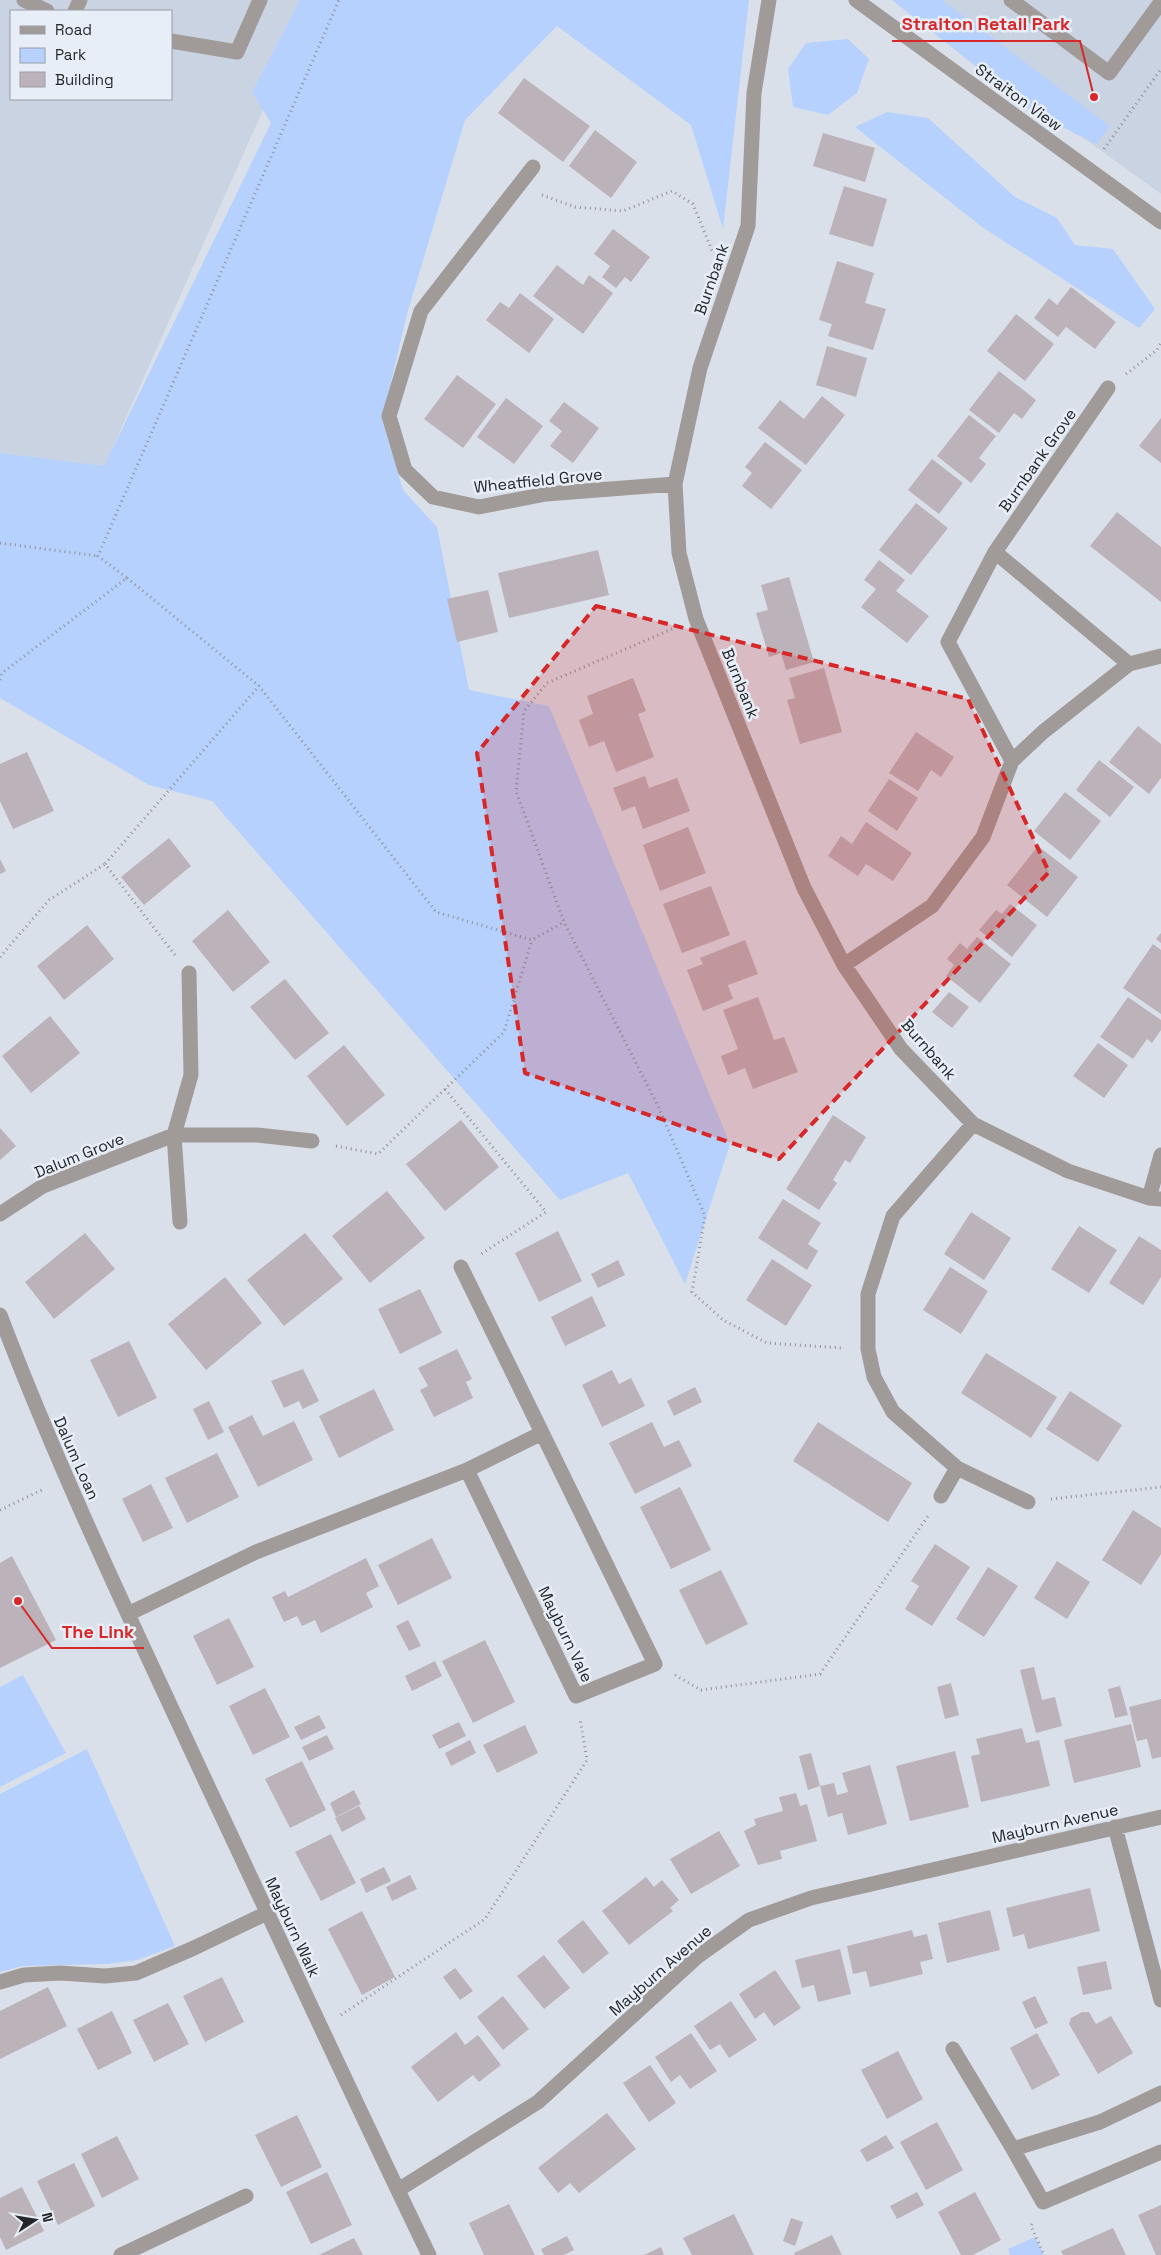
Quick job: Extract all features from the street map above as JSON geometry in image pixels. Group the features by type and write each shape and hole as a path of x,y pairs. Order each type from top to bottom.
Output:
{"street":[{"path":"24,0 45,10"},
{"path":"172,41 237,52 260,0"},
{"name":"Burnbank","path":"769,0 754,92 748,226 700,368 676,484 679,553 696,618 804,888 844,965 901,1049 973,1124 1068,1171 1155,1199"},
{"name":"Straiton View","path":"856,0 1161,222"},
{"path":"1011,0 1109,73 1161,2"},
{"name":"Wheatfield Grove","path":"534,167 421,311 389,416 405,470 433,497 479,507 546,494 676,484"},
{"name":"Burnbank Grove","path":"1012,761 948,642 995,552 1108,388"},
{"path":"995,552 1129,664"},
{"path":"844,965 932,906 983,836 1012,761 1043,732 1129,664 1161,656"},
{"path":"180,1222 174,1135 191,1074 189,972"},
{"path":"973,1124 893,1216 868,1294 868,1349 874,1377 893,1412 958,1468 1028,1502"},
{"name":"Dalum Grove","path":"0,1214 43,1186 174,1135 257,1135 312,1141"},
{"path":"1155,1199 1161,1155"},
{"path":"461,1267 655,1664"},
{"name":"Dalum Loan","path":"0,1315 29,1391 66,1478 128,1614"},
{"path":"128,1614 256,1552 467,1470 542,1433"},
{"path":"941,1496 958,1468"},
{"name":"Mayburn Vale","path":"467,1470 576,1696 655,1664"},
{"name":"Mayburn Walk","path":"128,1614 429,2255"},
{"name":"Mayburn Avenue","path":"398,2190 538,2102 697,1957 749,1920 811,1898 1161,1817"},
{"path":"1115,1827 1161,2000"},
{"path":"0,1982 24,1975 60,1973 105,1976 136,1973 267,1913"},
{"path":"952,2049 1043,2202 1161,2152"},
{"path":"1013,2149 1100,2122 1161,2094"},
{"path":"121,2255 246,2196"}],"path":[{"path":"98,556 339,0"},
{"path":"1090,170 1161,69"},
{"path":"518,187 575,206 623,211 672,191 694,204 726,289"},
{"path":"1108,388 1157,350 1161,343"},
{"path":"0,543 98,556 259,686 436,912 532,940"},
{"path":"0,680 2,673 127,578"},
{"path":"696,618 547,682 524,711 516,791 564,922 660,1108 705,1216 692,1292 723,1320 767,1343 868,1349"},
{"path":"0,956 49,900 105,864 259,686"},
{"path":"105,864 189,972"},
{"path":"312,1141 378,1154 504,1032 532,940 564,922"},
{"path":"445,1089 546,1212 461,1267"},
{"path":"0,1510 66,1478"},
{"path":"1028,1502 1161,1487"},
{"path":"655,1664 701,1690 820,1674 941,1496"},
{"path":"322,2028 485,1919 588,1760 576,1696"}],"highlighted area":[{"path":"596,606 968,699 1049,872 779,1159 525,1073 477,753"}],"shaded area":[{"path":"0,0 312,0 104,467 0,453"},
{"path":"894,0 1161,0 1161,194"}],"green space":[{"path":"300,0 749,0 723,229 691,125 557,26 465,120 407,314 382,420 403,490 437,527 469,690 549,706 730,1144 685,1284 628,1173 560,1200 212,801 149,785 0,698 0,453 104,466 271,123 252,92"},
{"path":"892,0 942,0 1110,126 1096,144 1036,114"},
{"path":"848,39 869,59 857,93 828,115 793,107 788,69 806,43"},
{"path":"887,112 928,118 1015,197 1057,218 1075,245 1113,249 1155,309 1139,328 982,227 855,127"},
{"path":"23,1675 66,1753 0,1787 0,1687"},
{"path":"87,1749 175,1946 137,1960 108,1964 22,1966 0,1972 0,1794"},
{"path":"1035,2237 1044,2255 1010,2255 1008,2249"}],"building":[{"path":"524,78 590,126 563,162 498,113"},
{"path":"595,130 637,162 611,198 569,166"},
{"path":"823,133 875,148 865,182 813,166"},
{"path":"844,186 887,199 873,247 829,234"},
{"path":"613,229 650,257 631,282 625,277 616,288 602,277 610,266 594,254"},
{"path":"837,261 874,273 865,303 886,309 873,350 828,336 832,324 819,320"},
{"path":"557,265 583,285 589,275 613,293 583,334 533,296"},
{"path":"1071,287 1116,322 1095,349 1066,327 1058,337 1034,318 1049,298 1057,305"},
{"path":"520,293 554,319 529,353 486,320 500,302 509,308"},
{"path":"1016,314 1054,344 1025,381 987,351"},
{"path":"827,346 867,358 856,397 816,385"},
{"path":"999,371 1036,400 1022,419 1014,413 999,433 969,410"},
{"path":"457,375 496,404 463,448 424,419"},
{"path":"822,396 845,415 806,465 758,428 780,400 804,419"},
{"path":"506,398 543,426 514,464 477,437"},
{"path":"564,402 599,428 573,463 550,446 562,431 549,421"},
{"path":"969,415 996,436 979,458 986,464 971,483 937,456"},
{"path":"1161,418 1161,463 1139,446"},
{"path":"765,442 802,470 771,509 742,486 752,473 745,467"},
{"path":"932,459 963,483 939,514 908,490"},
{"path":"916,503 948,528 911,575 879,550"},
{"path":"1117,512 1161,547 1161,602 1090,546"},
{"path":"598,550 609,595 509,618 498,573"},
{"path":"879,560 905,580 896,591 929,616 907,643 861,607 876,589 864,580"},
{"path":"789,577 814,662 786,670 781,653 769,657 756,613 768,610 761,585"},
{"path":"488,590 498,632 457,642 447,599"},
{"path":"824,668 842,732 800,744 787,700 795,698 789,678"},
{"path":"633,678 646,711 638,714 654,757 616,772 604,741 589,747 579,720 593,714 587,696"},
{"path":"1138,726 1161,744 1161,778 1149,794 1109,762"},
{"path":"916,732 954,757 941,777 931,770 918,791 889,773"},
{"path":"27,752 54,811 13,829 0,801 0,764"},
{"path":"1099,760 1134,787 1110,817 1076,790"},
{"path":"645,776 649,788 677,778 690,811 643,829 635,806 622,811 613,788"},
{"path":"889,779 918,798 897,831 868,811"},
{"path":"1065,792 1101,821 1070,860 1034,831"},
{"path":"866,822 912,853 893,881 866,864 858,876 828,856 841,836 852,844"},
{"path":"688,827 706,873 660,891 643,845"},
{"path":"169,838 191,866 144,905 121,877"},
{"path":"1038,846 1078,877 1047,917 1007,885"},
{"path":"0,859 6,871 0,874"},
{"path":"711,886 730,935 682,953 663,904"},
{"path":"1010,904 1037,925 1012,957 979,930 996,910 1002,914"},
{"path":"228,910 270,962 233,992 192,941"},
{"path":"87,925 114,959 64,1000 37,966"},
{"path":"1161,933 1161,943 1156,939"},
{"path":"977,937 1011,964 980,1003 946,976 954,965 947,959 960,943 967,949"},
{"path":"745,940 758,974 728,985 733,999 703,1011 687,970 703,964 700,958"},
{"path":"1153,944 1161,950 1161,1014 1123,988"},
{"path":"285,979 329,1033 295,1060 250,1007"},
{"path":"949,992 969,1007 952,1028 932,1012"},
{"path":"758,997 774,1040 784,1037 798,1072 753,1089 745,1068 728,1075 721,1056 738,1049 723,1010"},
{"path":"1128,997 1161,1020 1161,1030 1152,1043 1147,1039 1133,1059 1100,1037"},
{"path":"50,1016 80,1053 31,1093 2,1056"},
{"path":"1098,1043 1128,1065 1104,1098 1073,1076"},
{"path":"344,1045 385,1095 347,1126 307,1076"},
{"path":"833,1115 866,1137 850,1163 845,1160 833,1180 837,1183 819,1210 786,1189"},
{"path":"461,1120 499,1167 445,1211 406,1164"},
{"path":"0,1128 16,1146 0,1160"},
{"path":"387,1191 425,1238 370,1283 332,1236"},
{"path":"783,1199 821,1223 808,1244 818,1251 807,1270 758,1238"},
{"path":"971,1212 1011,1238 984,1280 944,1254"},
{"path":"1079,1226 1117,1250 1089,1293 1051,1269"},
{"path":"558,1231 582,1281 539,1302 515,1253"},
{"path":"85,1233 115,1269 54,1319 25,1282"},
{"path":"305,1233 343,1279 284,1326 247,1280"},
{"path":"1139,1236 1161,1250 1161,1277 1143,1305 1109,1283"},
{"path":"772,1259 812,1285 786,1326 746,1300"},
{"path":"618,1260 625,1275 598,1288 591,1274"},
{"path":"950,1267 988,1291 961,1334 923,1310"},
{"path":"225,1277 262,1323 206,1370 168,1324"},
{"path":"420,1289 442,1333 400,1354 378,1309"},
{"path":"592,1296 606,1326 565,1346 551,1317"},
{"path":"129,1341 157,1398 118,1417 90,1360"},
{"path":"457,1349 472,1379 466,1382 473,1398 434,1417 420,1390 428,1386 418,1368"},
{"path":"986,1353 1057,1397 1031,1438 961,1393"},
{"path":"303,1369 319,1401 303,1409 299,1401 284,1408 271,1381"},
{"path":"612,1370 619,1384 631,1378 645,1406 602,1427 582,1385"},
{"path":"695,1387 702,1402 674,1416 667,1401"},
{"path":"374,1389 394,1430 339,1458 319,1416"},
{"path":"1070,1391 1122,1425 1098,1462 1046,1429"},
{"path":"209,1401 224,1432 208,1440 193,1409"},
{"path":"252,1415 263,1436 294,1421 313,1460 258,1487 228,1427"},
{"path":"652,1422 664,1447 679,1440 692,1466 635,1494 609,1443"},
{"path":"818,1422 912,1483 888,1522 793,1461"},
{"path":"217,1453 239,1497 187,1523 165,1478"},
{"path":"151,1484 173,1528 143,1542 122,1499"},
{"path":"680,1487 711,1550 671,1569 640,1507"},
{"path":"1133,1510 1161,1528 1161,1554 1141,1585 1102,1560"},
{"path":"432,1538 452,1578 398,1605 378,1565"},
{"path":"935,1544 970,1567 932,1626 905,1609 919,1586 911,1581"},
{"path":"12,1556 56,1640 0,1668 0,1563"},
{"path":"366,1558 379,1586 366,1593 373,1607 321,1633 315,1620 302,1626 297,1616 284,1622 272,1597 285,1591 288,1597"},
{"path":"1057,1561 1090,1582 1067,1619 1034,1598"},
{"path":"988,1567 1018,1586 984,1637 956,1619"},
{"path":"721,1570 748,1624 706,1645 679,1590"},
{"path":"229,1618 254,1667 217,1685 193,1636"},
{"path":"408,1620 421,1646 409,1651 396,1626"},
{"path":"485,1640 515,1702 473,1723 442,1661"},
{"path":"435,1661 442,1676 412,1691 405,1676"},
{"path":"1034,1667 1042,1700 1055,1697 1062,1726 1036,1733 1020,1670"},
{"path":"951,1683 959,1715 945,1719 937,1687"},
{"path":"1120,1686 1128,1715 1115,1718 1108,1689"},
{"path":"265,1688 290,1737 253,1755 229,1706"},
{"path":"1161,1699 1161,1757 1152,1759 1147,1739 1137,1741 1129,1707"},
{"path":"319,1715 326,1728 301,1740 294,1727"},
{"path":"459,1722 466,1736 439,1749 432,1735"},
{"path":"1131,1724 1141,1767 1074,1783 1064,1740"},
{"path":"525,1725 538,1753 497,1773 483,1745"},
{"path":"1022,1728 1026,1743 1039,1740 1050,1786 981,1802 971,1756 980,1754 976,1739"},
{"path":"327,1735 334,1749 309,1761 302,1747"},
{"path":"470,1740 476,1753 451,1766 445,1753"},
{"path":"955,1751 969,1807 910,1821 896,1766"},
{"path":"811,1753 820,1786 808,1790 799,1756"},
{"path":"302,1761 326,1810 290,1828 265,1779"},
{"path":"870,1765 887,1824 848,1835 842,1813 828,1817 820,1786 834,1783 837,1795 848,1792 842,1773"},
{"path":"354,1790 361,1804 336,1817 330,1803"},
{"path":"796,1793 800,1806 807,1804 817,1841 780,1851 782,1859 758,1865 744,1831 756,1825 754,1819 783,1811 779,1797"},
{"path":"359,1806 366,1819 342,1832 335,1818"},
{"path":"719,1831 740,1866 691,1894 670,1859"},
{"path":"331,1834 356,1883 321,1901 295,1852"},
{"path":"384,1867 391,1881 366,1893 360,1879"},
{"path":"410,1875 417,1889 392,1901 386,1887"},
{"path":"646,1877 654,1887 662,1880 679,1900 670,1908 673,1911 629,1945 602,1911"},
{"path":"1090,1888 1100,1931 1028,1949 1024,1934 1013,1937 1006,1908"},
{"path":"990,1910 1000,1950 947,1963 938,1923"},
{"path":"362,1911 395,1977 362,1995 328,1929"},
{"path":"583,1920 609,1953 583,1974 557,1941"},
{"path":"912,1930 914,1937 927,1934 933,1959 920,1962 923,1974 870,1987 866,1971 853,1974 847,1946"},
{"path":"840,1949 851,1994 818,2002 814,1985 802,1988 795,1960"},
{"path":"544,1955 570,1988 544,2009 517,1976"},
{"path":"1106,1961 1112,1989 1083,1995 1077,1967"},
{"path":"455,1968 473,1991 460,2000 443,1977"},
{"path":"775,1970 801,2008 774,2026 764,2012 755,2019 739,1994"},
{"path":"222,1977 244,2022 205,2042 183,1996"},
{"path":"48,1987 67,2026 0,2059 0,2011"},
{"path":"503,1996 529,2029 503,2050 477,2017"},
{"path":"1035,1996 1048,2023 1035,2029 1022,2002"},
{"path":"731,2001 757,2040 729,2058 720,2044 710,2050 694,2026"},
{"path":"168,2003 189,2044 154,2062 133,2020"},
{"path":"112,2011 132,2053 98,2070 77,2029"},
{"path":"1082,2012 1089,2012 1096,2024 1111,2016 1133,2053 1098,2074 1069,2024 1071,2018"},
{"path":"456,2032 465,2045 478,2035 501,2065 479,2082 473,2075 438,2102 411,2067"},
{"path":"691,2033 717,2071 690,2089 680,2075 671,2082 655,2057"},
{"path":"1037,2033 1060,2075 1032,2090 1010,2048"},
{"path":"898,2051 923,2099 887,2119 861,2070"},
{"path":"650,2065 676,2103 649,2122 623,2083"},
{"path":"607,2113 636,2149 579,2193 570,2183 558,2193 538,2168"},
{"path":"297,2115 322,2167 281,2187 255,2135"},
{"path":"937,2122 963,2170 926,2190 900,2142"},
{"path":"886,2135 894,2148 867,2162 860,2150"},
{"path":"117,2136 139,2179 102,2198 81,2154"},
{"path":"74,2163 95,2206 58,2225 37,2181"},
{"path":"327,2172 352,2225 311,2244 286,2192"},
{"path":"22,2187 44,2231 6,2250 0,2237 0,2198"},
{"path":"917,2192 924,2205 897,2219 890,2206"},
{"path":"975,2192 1001,2240 973,2255 961,2255 938,2212"},
{"path":"509,2204 535,2255 484,2255 469,2223"},
{"path":"1161,2205 1161,2255 1156,2255 1138,2215"},
{"path":"734,2214 754,2255 692,2255 683,2238"},
{"path":"791,2218 803,2222 795,2246 783,2241"},
{"path":"1113,2228 1126,2255 1063,2255 1061,2251"},
{"path":"832,2235 842,2255 795,2255 794,2253"},
{"path":"567,2236 574,2250 564,2255 544,2255 541,2249"},
{"path":"354,2238 363,2255 319,2255"},
{"path":"661,2247 664,2255 644,2255"}],"place":[{"name":"Straiton Retail Park","path":"1094,97"},
{"name":"The Link","path":"18,1601"}]}
